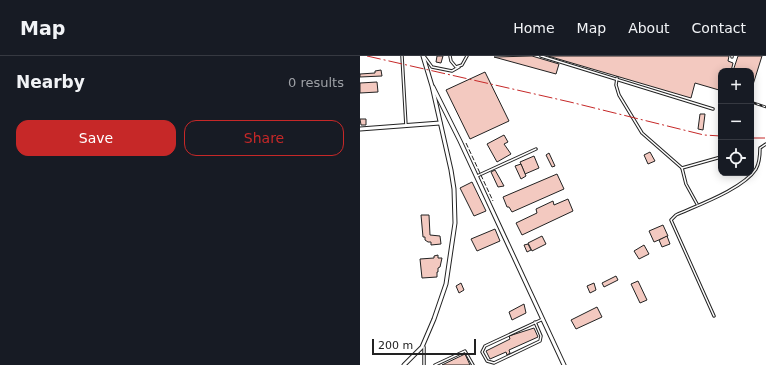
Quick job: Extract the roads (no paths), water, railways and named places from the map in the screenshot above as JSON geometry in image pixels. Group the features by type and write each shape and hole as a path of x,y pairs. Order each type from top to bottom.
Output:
{"street":[{"path":"404,365 423,345 446,284 456,223 454,189 432,86 423,56"},
{"path":"432,86 477,176 564,365"},
{"path":"360,130 440,123"}],"lane":[{"path":"402,56 406,126"},
{"path":"423,56 432,67 452,71 466,60 467,56"},
{"path":"450,56 453,65 459,66"},
{"path":"541,56 617,78 713,109"},
{"path":"617,78 616,85 619,95 642,133 682,168 686,184 697,205"},
{"path":"714,316 672,223 672,217 738,185 756,169 760,157 760,148 766,144"},
{"path":"477,176 536,149"},
{"path":"682,168 718,158"},
{"path":"535,322 542,336 540,341 494,363 487,361 482,352 485,346 535,322 543,319"},
{"path":"423,345 424,365"},
{"path":"435,365 465,351 474,365"}],"railway":[{"path":"754,103 766,107"}]}
